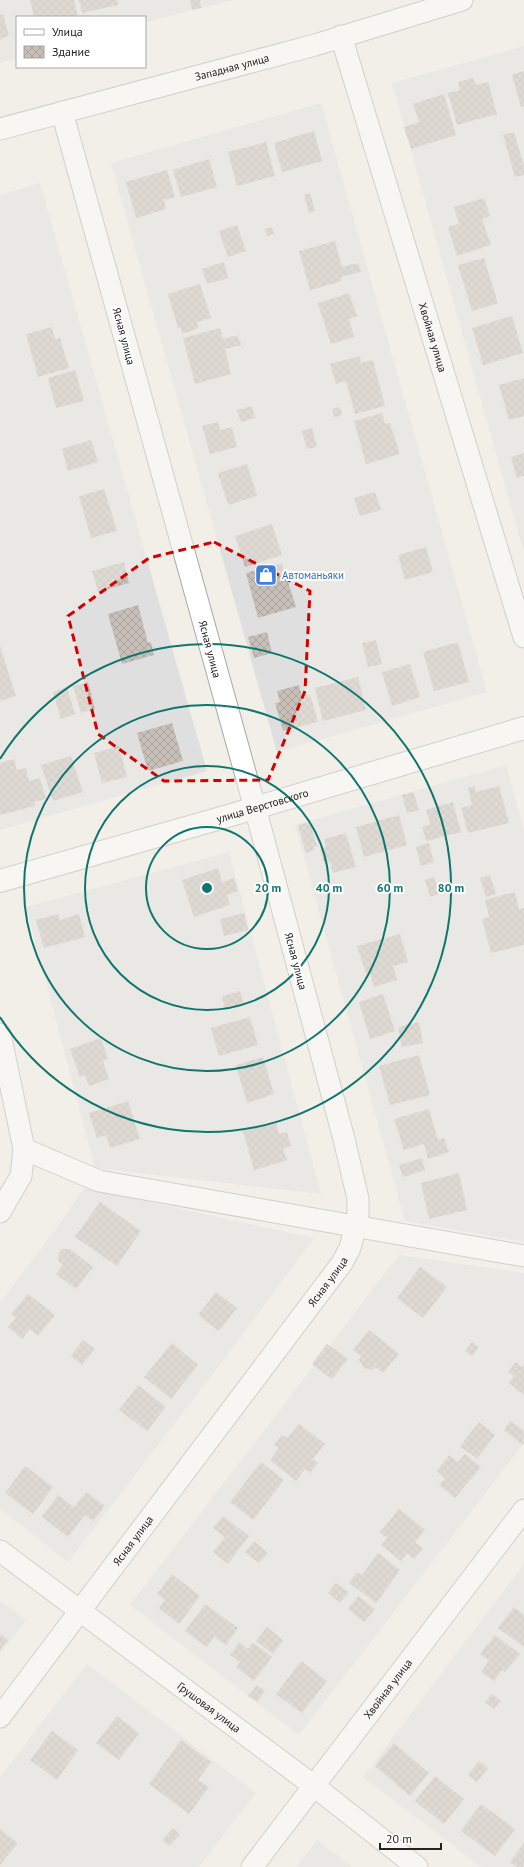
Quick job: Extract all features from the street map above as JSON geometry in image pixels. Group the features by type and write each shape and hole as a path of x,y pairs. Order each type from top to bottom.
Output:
{"street":[{"name":"Западная улица","path":"0,129 341,36 462,0"},
{"name":"Хвойная улица","path":"341,36 524,638"},
{"name":"Ясная улица","path":"0,1717 342,1263 350,1248 358,1216 358,1199 346,1147 62,112"},
{"name":"улица Верстовского","path":"0,881 524,728"},
{"path":"0,1034 24,1149 21,1176 0,1212"},
{"path":"24,1149 99,1181 524,1256"},
{"name":"Хвойная улица","path":"252,1867 524,1510"},
{"name":"Грушовая улица","path":"0,1551 79,1612 314,1786 417,1867"}],"highlighted area":[{"path":"214,542 310,591 305,691 268,780 164,781 98,734 68,616 149,558"}],"shaded area":[{"path":"0,0 234,0 146,22 146,16 16,16 16,58 0,63"},
{"path":"524,46 524,553 392,83"},
{"path":"321,103 487,692 277,752 111,163"},
{"path":"40,183 207,771 0,830 0,195"},
{"path":"506,765 524,830 524,1242 405,1221 295,825"},
{"path":"229,852 321,1194 95,1168 26,907"},
{"path":"84,1188 314,1238 225,1358 68,1562 0,1509 0,1303 61,1222"},
{"path":"399,1255 524,1273 524,1443 299,1735 130,1605"},
{"path":"524,1564 524,1867 481,1867 363,1777"},
{"path":"0,1600 26,1620 0,1654"},
{"path":"87,1664 256,1793 199,1867 0,1867 0,1777"},
{"path":"317,1840 352,1867 296,1867"}],"building":[{"path":"30,0 74,0 78,16 34,16"},
{"path":"79,0 117,0 118,5 82,13"},
{"path":"190,0 200,0 201,8 192,10"},
{"path":"3,14 9,36 0,39 0,15"},
{"path":"524,71 524,106 521,107 512,75"},
{"path":"473,78 476,85 488,82 497,114 457,125 448,93 460,90 458,82"},
{"path":"444,94 456,135 411,149 404,127 419,122 413,104"},
{"path":"314,131 322,161 282,172 274,143"},
{"path":"514,132 524,166 524,175 515,177 503,135"},
{"path":"266,142 275,176 237,186 228,152"},
{"path":"209,159 217,187 181,197 173,170"},
{"path":"167,170 175,197 164,200 166,209 136,218 126,182"},
{"path":"310,193 315,211 309,213 304,195"},
{"path":"484,198 490,216 482,219 491,245 457,256 448,227 459,224 454,207"},
{"path":"237,225 246,251 228,257 219,231"},
{"path":"272,227 274,234 267,236 265,229"},
{"path":"335,241 342,267 358,263 361,272 341,277 342,281 310,290 299,251"},
{"path":"484,258 498,303 472,311 458,265"},
{"path":"224,262 228,278 207,284 202,269"},
{"path":"200,284 211,318 197,322 199,328 182,334 181,328 178,328 168,294"},
{"path":"349,293 357,316 349,319 354,337 331,344 318,303"},
{"path":"512,316 523,353 483,365 472,328"},
{"path":"52,327 55,339 60,338 69,368 38,377 26,334"},
{"path":"220,328 223,339 238,335 241,345 225,349 231,374 195,384 183,338"},
{"path":"360,356 361,363 373,360 385,406 355,414 346,381 336,384 330,364"},
{"path":"75,370 84,401 56,408 48,378"},
{"path":"524,378 524,416 509,420 499,385"},
{"path":"252,406 255,418 241,422 237,410"},
{"path":"340,407 342,415 334,417 332,409"},
{"path":"382,413 385,424 390,423 400,454 366,464 354,421"},
{"path":"218,422 220,430 232,427 237,447 210,454 202,426"},
{"path":"312,428 317,447 307,449 302,431"},
{"path":"91,440 98,462 68,471 62,449"},
{"path":"524,453 524,476 517,478 511,457"},
{"path":"247,464 257,496 228,505 218,473"},
{"path":"104,489 117,531 91,538 79,496"},
{"path":"375,492 381,510 360,516 354,498"},
{"path":"272,524 282,555 245,567 235,536"},
{"path":"426,547 433,572 405,580 398,555"},
{"path":"124,562 129,583 98,592 92,571"},
{"path":"282,563 296,607 258,618 246,573"},
{"path":"138,605 148,643 151,642 154,655 122,664 108,614"},
{"path":"267,632 272,653 254,658 248,637"},
{"path":"376,640 382,664 368,667 362,643"},
{"path":"458,642 469,682 434,691 423,652"},
{"path":"0,646 16,696 0,701"},
{"path":"410,664 420,697 392,706 382,672"},
{"path":"358,677 366,710 323,721 315,688"},
{"path":"88,682 95,709 81,713 73,686"},
{"path":"299,685 302,697 310,694 318,722 283,731 275,703 280,702 277,691"},
{"path":"67,687 75,714 61,719 53,692"},
{"path":"172,723 183,761 148,771 137,733"},
{"path":"119,746 127,777 102,783 94,753"},
{"path":"71,756 83,792 53,801 41,765"},
{"path":"14,759 17,770 26,768 29,781 40,778 46,799 34,802 35,806 0,815 0,763"},
{"path":"474,786 476,792 499,786 509,823 468,833 461,808 472,805 468,788"},
{"path":"413,792 419,810 407,813 402,795"},
{"path":"453,802 461,832 426,841 422,827 430,824 426,810"},
{"path":"399,815 407,845 364,857 356,827"},
{"path":"310,822 317,846 313,847 314,850 306,853 298,825"},
{"path":"346,833 356,867 333,873 330,862 324,864 320,849 326,847 324,839"},
{"path":"429,843 434,862 421,866 416,847"},
{"path":"218,868 222,882 234,878 238,891 227,895 230,905 194,917 182,880"},
{"path":"490,875 496,894 486,897 480,878"},
{"path":"434,877 439,894 430,897 425,880"},
{"path":"515,892 519,909 524,908 524,945 491,953 482,919 489,917 485,900"},
{"path":"244,913 248,930 224,936 220,919"},
{"path":"58,914 60,920 79,914 85,937 44,948 36,920"},
{"path":"400,934 408,962 393,966 397,980 374,987 370,973 366,974 357,946"},
{"path":"240,991 244,1004 225,1009 222,996"},
{"path":"383,994 395,1031 370,1039 359,1002"},
{"path":"250,1017 258,1045 219,1056 211,1028"},
{"path":"419,1022 423,1043 402,1047 398,1027"},
{"path":"101,1038 108,1059 103,1061 109,1079 89,1086 85,1075 80,1077 70,1049"},
{"path":"419,1055 430,1095 390,1105 379,1066"},
{"path":"263,1057 274,1094 247,1103 236,1065"},
{"path":"128,1101 140,1139 110,1148 106,1135 97,1138 89,1113"},
{"path":"429,1109 438,1140 444,1138 449,1152 428,1159 424,1144 404,1150 394,1119"},
{"path":"276,1122 279,1134 287,1132 291,1146 283,1148 287,1160 254,1170 243,1131"},
{"path":"422,1158 425,1170 403,1177 399,1165"},
{"path":"459,1173 467,1210 429,1219 421,1183"},
{"path":"100,1202 141,1231 117,1266 75,1237"},
{"path":"62,1249 70,1249 93,1267 76,1289 56,1274 63,1265 59,1262 58,1255"},
{"path":"420,1267 447,1287 423,1318 397,1298"},
{"path":"216,1292 237,1308 219,1331 198,1315"},
{"path":"28,1294 55,1315 38,1336 30,1329 22,1339 8,1327 16,1318 11,1314"},
{"path":"369,1330 399,1354 383,1373 375,1367 373,1370 364,1368 359,1360 361,1356 353,1350"},
{"path":"83,1340 95,1349 82,1365 71,1356"},
{"path":"472,1342 479,1347 472,1356 465,1351"},
{"path":"172,1343 198,1365 171,1399 144,1377"},
{"path":"327,1344 348,1359 332,1379 312,1364"},
{"path":"516,1362 522,1367 524,1364 524,1395 509,1383 514,1376 508,1372"},
{"path":"138,1385 166,1407 147,1431 119,1410"},
{"path":"510,1421 524,1431 523,1445 504,1430"},
{"path":"479,1422 495,1435 477,1459 460,1446"},
{"path":"299,1424 325,1444 313,1459 318,1463 310,1473 305,1469 296,1481 270,1460 279,1448 274,1445 282,1435 287,1438"},
{"path":"465,1454 481,1467 455,1498 439,1485 445,1478 437,1471 449,1455 458,1462"},
{"path":"261,1462 284,1480 253,1520 230,1502"},
{"path":"25,1466 53,1487 33,1514 5,1493"},
{"path":"86,1492 105,1506 93,1521 85,1515 68,1537 42,1517 58,1495 74,1507"},
{"path":"399,1509 425,1530 415,1542 423,1549 414,1559 407,1553 401,1561 381,1545 387,1538 380,1532"},
{"path":"223,1516 249,1536 228,1564 213,1552 225,1537 213,1528"},
{"path":"254,1541 268,1553 259,1563 245,1552"},
{"path":"378,1553 400,1570 376,1603 349,1583 357,1572 362,1575"},
{"path":"172,1574 200,1596 179,1624 159,1608 165,1600 157,1594"},
{"path":"336,1583 349,1592 340,1603 328,1593"},
{"path":"358,1596 375,1609 364,1622 348,1609"},
{"path":"205,1604 238,1628 226,1645 214,1637 207,1647 185,1631"},
{"path":"514,1607 524,1615 524,1647 498,1628"},
{"path":"267,1627 283,1640 273,1654 256,1641"},
{"path":"0,1634 8,1640 0,1650"},
{"path":"495,1635 520,1654 505,1672 502,1670 494,1681 481,1672 489,1661 480,1654"},
{"path":"239,1642 248,1649 253,1643 272,1657 254,1681 236,1667 240,1662 230,1655"},
{"path":"301,1661 327,1681 302,1713 276,1694"},
{"path":"257,1685 265,1691 257,1702 248,1696"},
{"path":"492,1694 501,1701 494,1709 485,1702"},
{"path":"117,1716 139,1733 119,1760 96,1743"},
{"path":"52,1731 78,1750 57,1780 30,1760"},
{"path":"181,1740 211,1762 198,1780 209,1787 189,1814 149,1784"},
{"path":"394,1743 429,1773 410,1796 375,1766"},
{"path":"479,1761 488,1768 477,1782 468,1775"},
{"path":"435,1776 464,1799 444,1824 415,1801"},
{"path":"481,1804 515,1829 495,1856 461,1831"},
{"path":"173,1828 180,1835 169,1846 162,1840"},
{"path":"0,1829 18,1843 0,1865"},
{"path":"524,1843 524,1867 517,1867 510,1862"}],"place":[{"name":"Автоманьяки","path":"266,575"}]}
